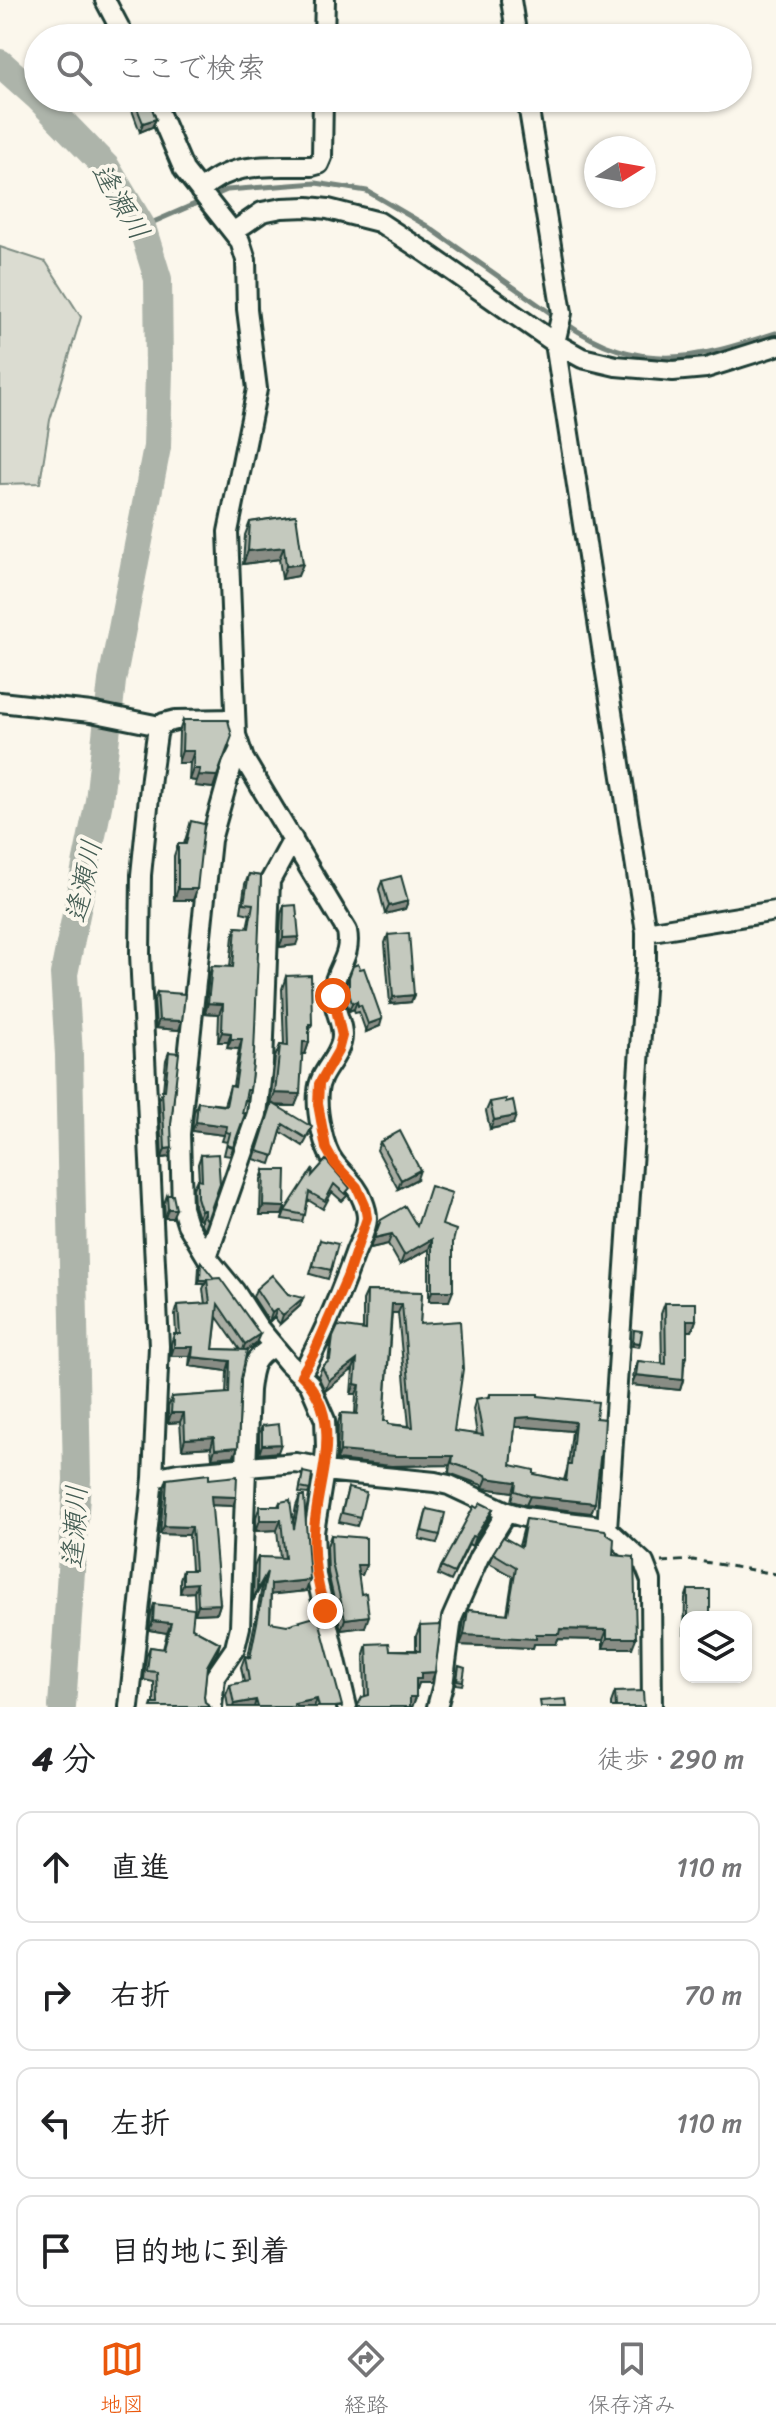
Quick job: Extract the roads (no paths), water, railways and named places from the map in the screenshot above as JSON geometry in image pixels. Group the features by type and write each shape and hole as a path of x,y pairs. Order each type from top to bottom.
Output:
{"street":[{"path":"105,0 118,24"},
{"path":"324,24 325,0"},
{"path":"511,0 515,24"},
{"path":"159,112 184,170 240,241 246,260 247,309 257,389 228,532 235,719 240,749 348,937 348,952 336,977 333,996 342,1036 338,1051 319,1084 318,1104 326,1148 335,1164 357,1187 367,1218 347,1277 301,1375"},
{"path":"202,193 210,182 235,169 319,164 322,157 323,112"},
{"path":"529,112 646,932 607,1529"},
{"path":"233,232 262,212 282,208 328,209 379,222 558,329 582,358 616,366 673,371 706,368 776,346"},
{"path":"0,702 91,712 154,725 170,721 235,719"},
{"path":"129,1707 153,1478 159,1346 140,954 141,875 154,725"},
{"path":"240,749 232,765 211,840 180,1134 182,1208 187,1224 207,1257 274,1346 315,1393 325,1420 324,1471 314,1532 316,1575 347,1707"},
{"path":"207,1257 257,1114 263,1063 270,881 293,839"},
{"path":"646,932 776,911"},
{"path":"148,1163 179,1160"},
{"path":"212,1707 215,1677 238,1639 252,1368 258,1356 274,1346"},
{"path":"153,1478 296,1463 324,1471 449,1485 524,1517 607,1529 644,1563 651,1581 652,1707"},
{"path":"437,1707 452,1618 479,1557 507,1512"}],"waterway":[{"name":"逢瀬川","path":"0,63 24,84"},
{"name":"逢瀬川","path":"53,112 106,167 142,227 158,279 159,370 157,447 112,681 99,801 64,974 69,1055 77,1480 62,1707"},
{"path":"142,227 227,190 316,183 367,191 427,226 556,317"},
{"path":"564,322 591,339 643,356 694,355 776,333"}]}
